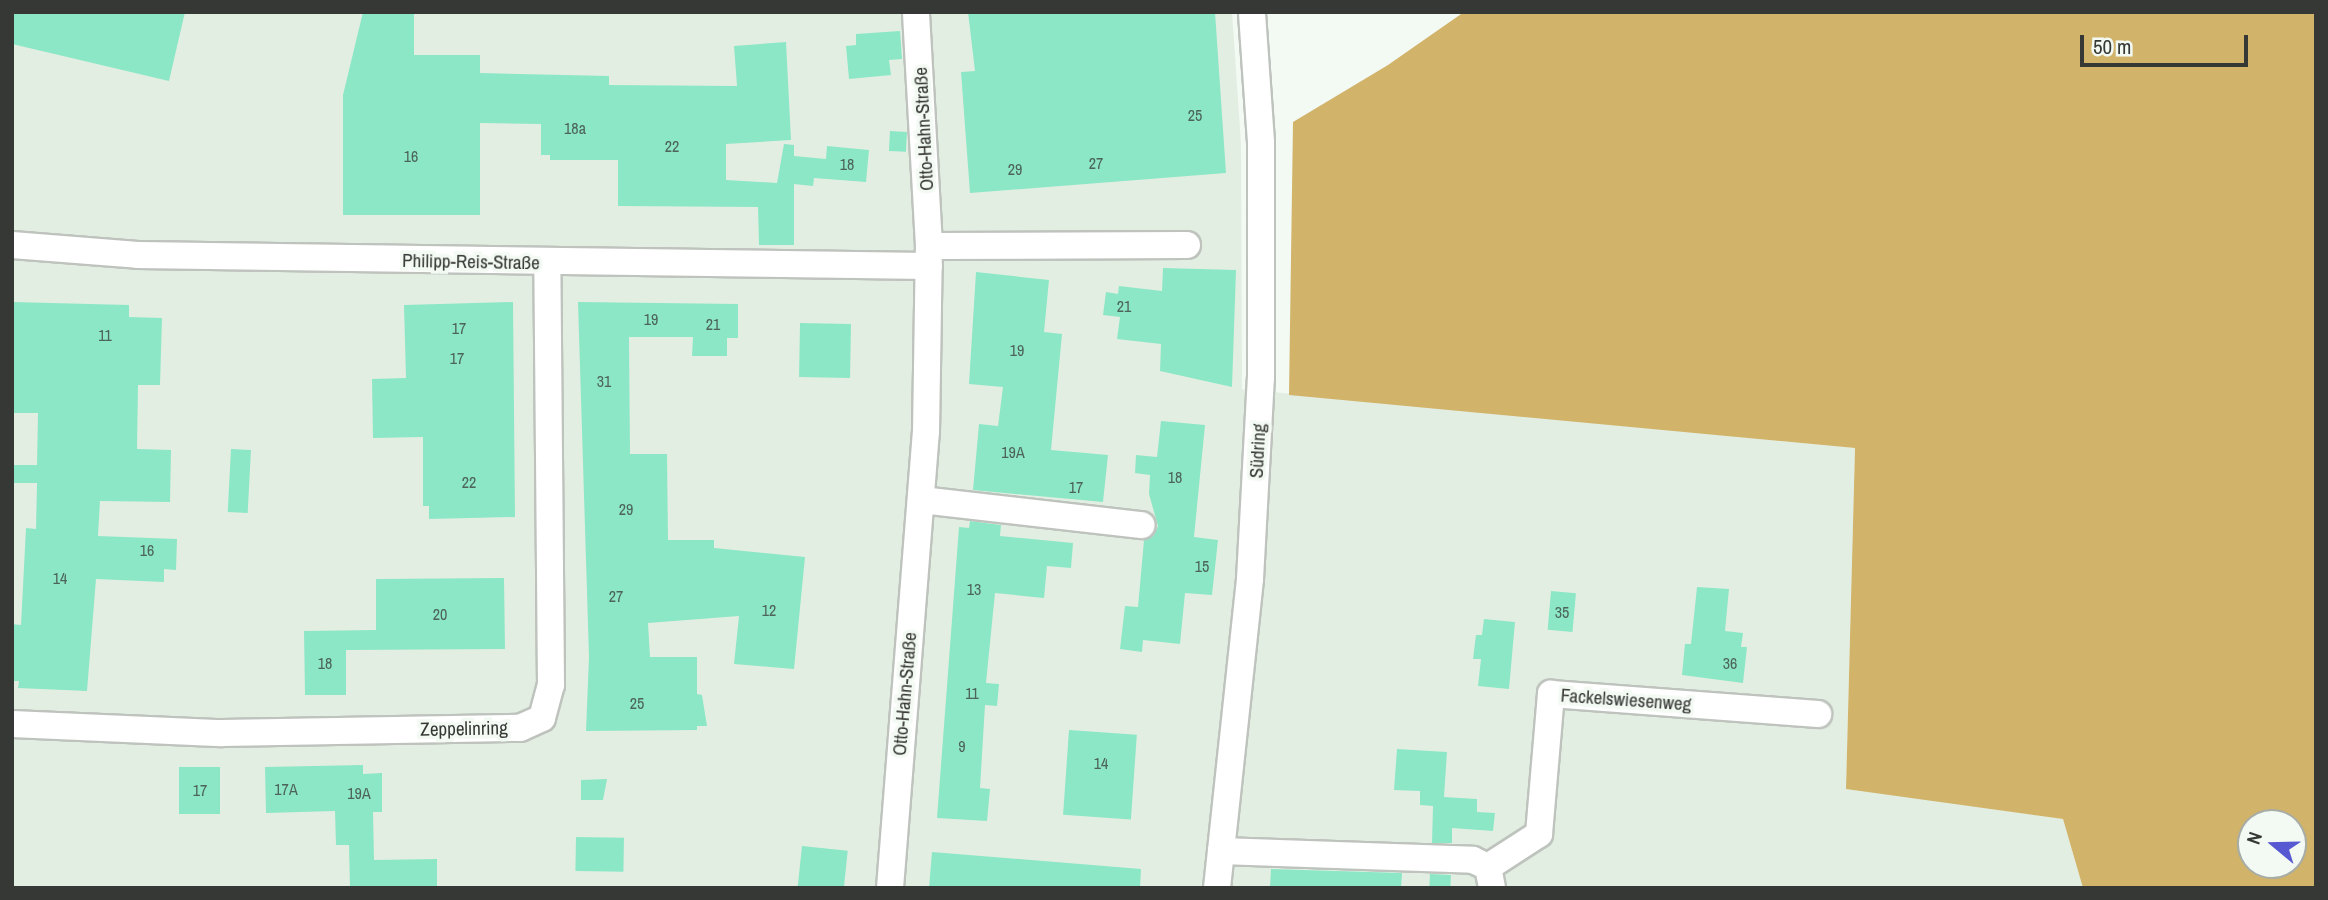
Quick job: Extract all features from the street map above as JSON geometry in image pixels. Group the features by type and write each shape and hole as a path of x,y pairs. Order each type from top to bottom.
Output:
{"street":[{"name":"Otto-Hahn-Straße","path":"890,888 921,500 929,256 916,12"},
{"name":"Südring","path":"1217,888 1250,579 1261,378 1261,169 1252,12"},
{"name":"Philipp-Reis-Straße","path":"12,245 138,256 547,264 929,256"},
{"path":"929,256 1187,245"},
{"name":"Zeppelinring","path":"12,724 222,733 520,728 542,718 551,685 547,264"},
{"path":"921,500 1142,525"},
{"name":"Fackelswiesenweg","path":"1221,850 1472,860 1490,877 1539,834 1551,694 1818,715"}],"shaded area":[{"path":"12,12 1232,12 1241,144 1242,389 1855,448 1846,788 2063,819 2083,888 12,888"},
{"path":"1464,12 2316,12 2316,888 2083,888 2063,819 1846,789 1855,448 1289,395 1293,122 1388,65"}],"building":[{"path":"12,12 185,12 169,81 12,44"},
{"path":"363,12 414,12 414,55 480,55 480,73 609,76 609,85 737,86 734,46 786,42 791,140 726,144 726,180 777,183 784,144 794,145 794,156 826,159 827,146 869,150 866,182 814,178 813,186 794,184 794,245 759,245 758,207 618,206 618,160 550,160 550,155 541,155 541,124 480,123 480,215 343,215 343,95"},
{"path":"968,12 1215,12 1226,173 970,193 961,72 975,71"},
{"path":"900,31 902,59 889,60 891,75 849,79 846,46 856,45 856,34"},
{"path":"890,131 907,132 906,152 889,151"},
{"path":"1163,268 1236,270 1232,387 1160,371 1161,344 1117,339 1120,317 1103,315 1106,292 1118,294 1119,286 1162,291"},
{"path":"976,272 1049,280 1044,332 1062,334 1051,450 1108,455 1103,502 973,490 979,424 998,426 1003,387 969,384"},
{"path":"12,302 129,305 129,317 162,318 160,385 138,385 137,449 171,450 170,502 100,501 98,536 177,539 176,570 164,569 164,582 96,579 87,691 18,688 19,681 12,681 12,624 21,625 26,528 36,529 37,483 12,483 12,465 37,465 38,413 12,413"},
{"path":"513,302 515,517 429,519 429,506 423,506 423,437 373,438 372,379 406,378 404,305"},
{"path":"578,302 738,304 738,338 727,338 727,356 692,356 693,337 629,337 630,454 667,454 668,540 714,540 714,548 805,557 794,669 734,664 739,616 648,623 650,657 697,657 697,694 702,695 707,726 697,726 697,730 586,731 589,657"},
{"path":"800,323 851,324 850,378 799,377"},
{"path":"1161,421 1205,425 1194,537 1218,540 1212,595 1185,593 1180,644 1143,640 1142,652 1120,649 1125,606 1138,607 1144,540 1154,535 1158,526 1149,494 1150,475 1135,473 1136,455 1157,457"},
{"path":"231,449 251,450 248,513 228,512"},
{"path":"970,521 1001,525 1000,536 1073,543 1071,568 1047,566 1044,598 995,593 986,683 999,684 997,706 985,705 980,788 990,789 987,821 937,818 959,527 969,528"},
{"path":"504,578 505,649 346,650 346,695 305,695 304,631 376,630 376,579"},
{"path":"1697,587 1729,589 1725,631 1743,633 1741,647 1747,647 1743,683 1682,675 1685,644 1691,644"},
{"path":"1551,591 1576,593 1573,632 1548,630"},
{"path":"1484,619 1515,622 1509,689 1478,686 1481,659 1473,659 1476,635 1482,635"},
{"path":"1069,730 1137,735 1131,820 1063,815"},
{"path":"1397,749 1447,752 1444,797 1477,799 1477,812 1495,813 1493,831 1452,828 1452,843 1432,843 1433,806 1420,805 1420,791 1394,790"},
{"path":"363,765 363,774 382,773 382,812 373,812 374,860 437,859 437,888 350,888 349,845 336,845 335,811 266,813 265,767"},
{"path":"179,767 220,767 220,814 179,814"},
{"path":"607,779 603,800 581,800 581,780"},
{"path":"576,837 624,838 623,872 575,871"},
{"path":"802,846 848,851 844,888 798,888"},
{"path":"932,852 1141,869 1140,888 929,888"},
{"path":"1271,869 1402,873 1401,888 1270,888"},
{"path":"1430,874 1451,875 1450,888 1429,888"}]}
